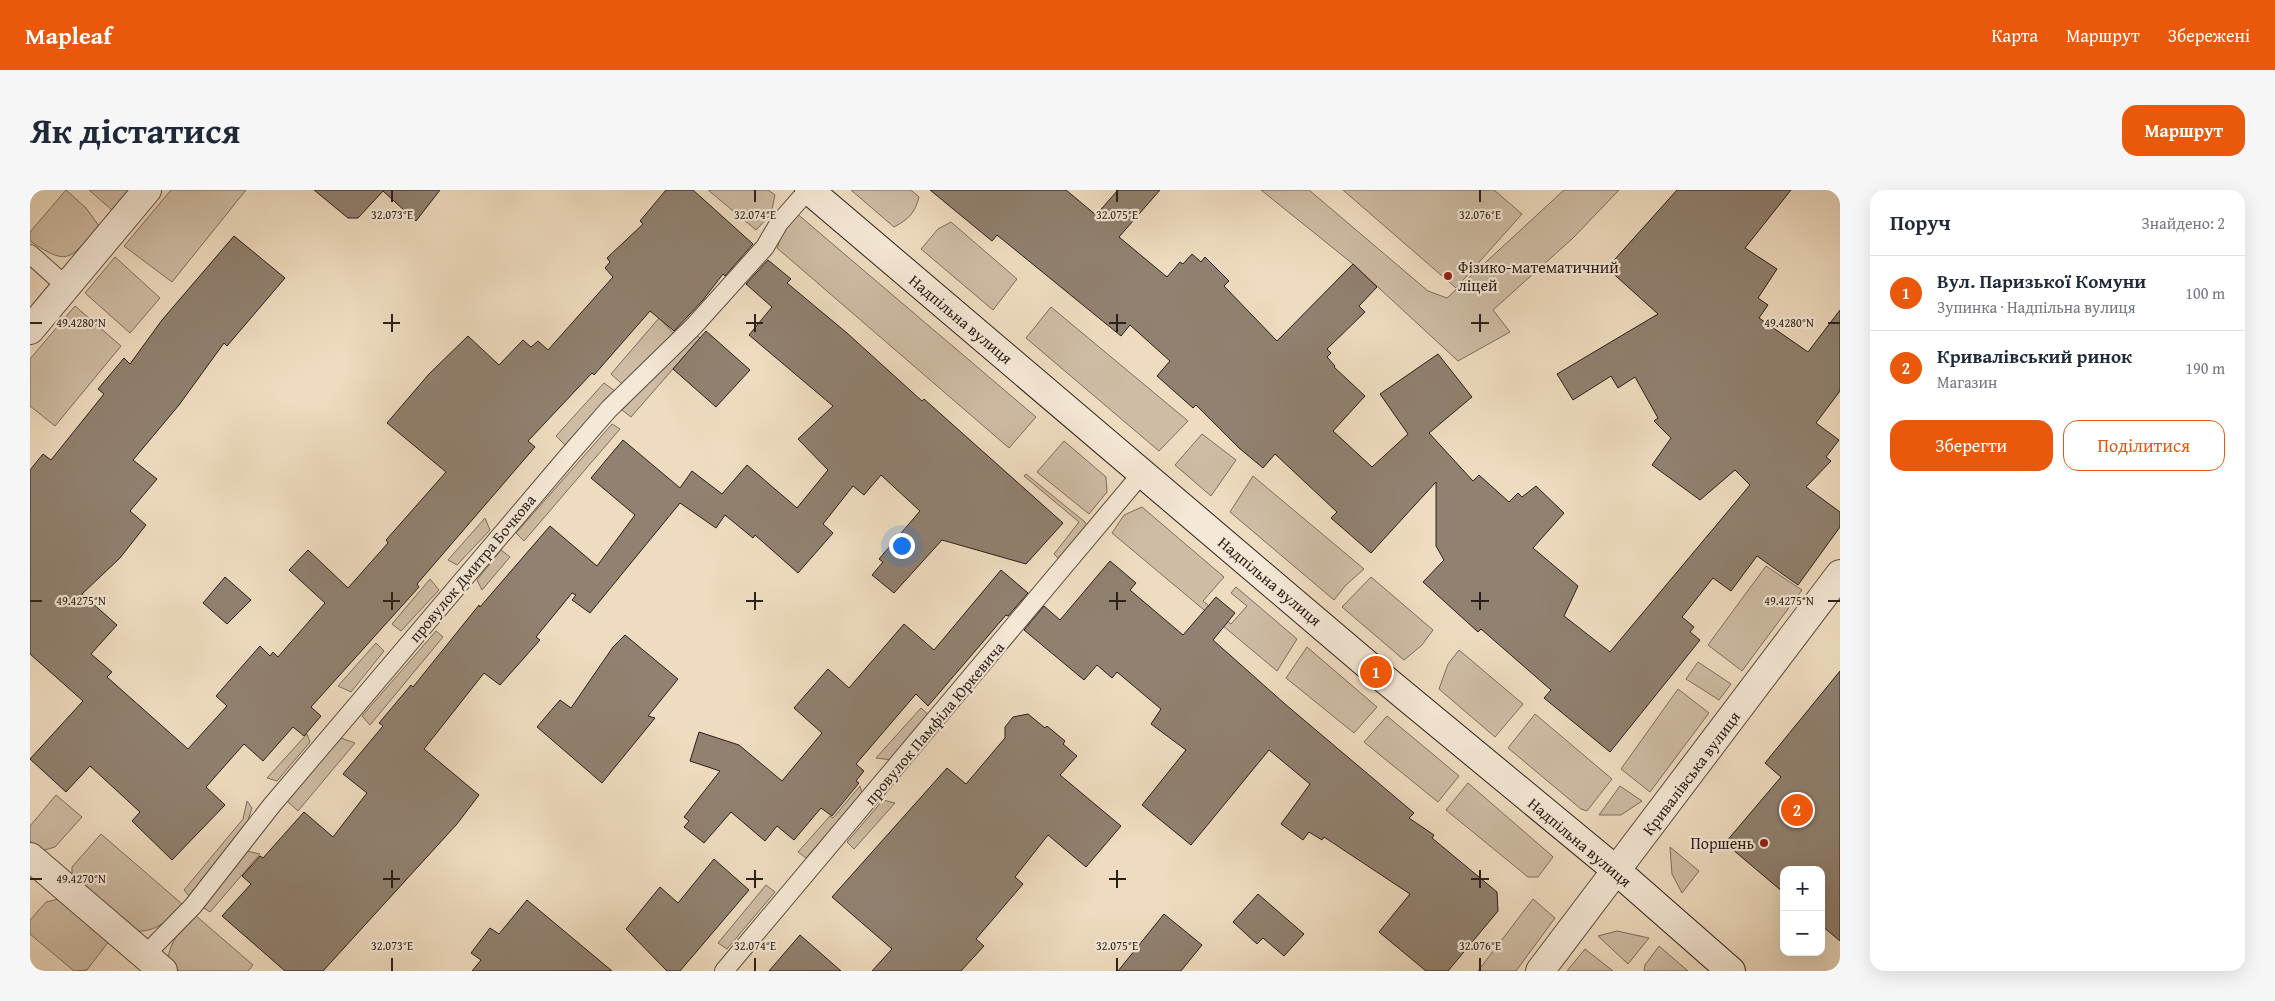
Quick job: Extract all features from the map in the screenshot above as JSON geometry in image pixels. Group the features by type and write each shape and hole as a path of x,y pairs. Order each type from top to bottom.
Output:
{"main road":[{"path":"30,330 147,190"},
{"name":"Надпільна вулиця","path":"809,190 1376,672 1617,871 1732,971"},
{"name":"Кривалівська вулиця","path":"1540,971 1840,574"},
{"path":"30,857 154,963"}],"lane":[{"name":"провулок Дмитра Бочкова","path":"154,963 192,906 272,805 609,409 693,327 759,254 779,223 809,190"},
{"path":"30,254 67,287"},
{"name":"провулок Памфіла Юркевича","path":"724,971 1143,472"}],"shaded area":[{"path":"66,190 86,208 99,226 75,252 69,256 62,257 54,255 30,241 30,232"},
{"path":"89,190 128,190 112,210"},
{"path":"171,190 246,190 172,282 124,246"},
{"path":"708,190 768,190 775,195 771,214 756,230"},
{"path":"851,190 911,190 919,197 911,215 894,227"},
{"path":"1261,190 1309,190 1428,291 1447,298 1564,190 1619,190 1573,238 1493,310 1510,332 1458,361 1353,264"},
{"path":"1343,190 1494,190 1522,214 1456,288"},
{"path":"795,212 1036,417 1009,448 777,248 785,226"},
{"path":"951,222 1017,279 993,310 921,249 938,229"},
{"path":"115,257 160,298 130,333 85,293"},
{"path":"75,306 121,346 55,426 30,406 30,359"},
{"path":"1051,307 1188,421 1159,451 1026,338"},
{"path":"659,318 675,335 622,384 611,374"},
{"path":"697,335 700,338 631,417 622,410"},
{"path":"604,383 615,391 566,446 556,436"},
{"path":"612,424 620,429 524,541 516,533"},
{"path":"1202,434 1236,460 1211,496 1175,465"},
{"path":"1064,441 1106,477 1107,492 1089,514 1037,472"},
{"path":"1026,474 1085,522 1088,528 1061,561 1054,554 1079,522 1024,476"},
{"path":"1253,476 1364,569 1345,586 1334,600 1230,512"},
{"path":"1142,507 1224,577 1203,601 1231,624 1247,606 1231,593 1236,587 1297,639 1277,671 1112,533 1124,515"},
{"path":"485,518 490,530 457,565 448,560"},
{"path":"501,550 510,557 482,590 477,580"},
{"path":"1766,566 1802,590 1742,671 1708,645"},
{"path":"1371,577 1433,630 1422,645 1404,660 1342,607"},
{"path":"430,579 439,590 401,631 392,624"},
{"path":"436,631 443,637 370,725 362,716"},
{"path":"376,643 384,651 351,692 338,686"},
{"path":"1307,647 1377,707 1354,733 1286,678"},
{"path":"1459,650 1523,704 1495,737 1439,689 1448,664"},
{"path":"1698,662 1731,684 1719,700 1686,679"},
{"path":"1678,689 1709,713 1650,792 1621,769"},
{"path":"921,708 931,717 892,760 876,758"},
{"path":"1535,714 1612,779 1587,811 1581,809 1508,748"},
{"path":"1387,716 1459,776 1438,802 1364,742"},
{"path":"307,734 310,742 277,781 267,778"},
{"path":"341,738 355,743 298,811 286,800"},
{"path":"1468,783 1553,857 1538,877 1528,877 1446,810"},
{"path":"860,786 862,793 806,858 798,852 830,816 833,818"},
{"path":"1620,786 1642,801 1621,815 1599,815"},
{"path":"56,795 82,817 55,847 41,851 30,841 30,826"},
{"path":"883,800 895,803 854,849 847,842"},
{"path":"247,801 252,808 248,820 189,896 184,890 243,819"},
{"path":"101,834 182,904 172,915 155,928 134,931 72,878 72,867"},
{"path":"1670,847 1699,871 1682,893 1672,874"},
{"path":"246,851 260,854 210,912 201,906"},
{"path":"766,885 775,892 727,949 718,943"},
{"path":"59,899 109,941 87,970 74,971 30,934 30,920 46,902"},
{"path":"1533,899 1555,918 1516,971 1478,971"},
{"path":"195,915 253,965 248,971 179,971 168,961 174,941"},
{"path":"1617,931 1649,938 1628,964 1598,936"},
{"path":"1659,946 1688,971 1644,971 1645,965"},
{"path":"1585,949 1613,971 1567,971"}],"building":[{"path":"314,190 440,190 416,221 383,191 358,218 348,218"},
{"path":"666,190 693,190 753,244 725,276 723,274 703,300 674,331 650,311 594,375 592,373 528,441 535,447 417,584 419,587 311,707 321,716 304,736 293,727 263,761 244,744 206,787 225,805 172,860 132,821 140,812 90,766 66,792 30,759 83,701 30,654 30,470 43,454 51,460 104,394 98,389 124,358 130,364 162,320 234,236 285,278 227,346 224,343 179,405 133,460 157,479 130,511 146,525 120,558 82,594 117,625 91,654 112,672 107,677 188,749 227,706 216,696 260,646 270,656 273,652 278,657 325,603 289,570 308,550 348,588 388,543 386,540 446,472 387,423 429,374 468,336 499,365 523,340 531,347 538,341 548,350 613,277 605,268 610,262 607,258 643,224 640,221"},
{"path":"930,190 1066,190 1096,215 1118,190 1160,190 1119,237 1167,277 1180,262 1183,264 1192,254 1201,262 1205,257 1229,281 1224,286 1277,341 1353,264 1377,287 1359,306 1365,312 1327,349 1331,353 1327,357 1334,367 1365,396 1333,431 1372,467 1408,434 1380,394 1438,354 1472,397 1429,433 1473,481 1479,475 1509,502 1518,493 1522,497 1536,486 1564,513 1533,548 1578,586 1564,616 1610,652 1750,485 1735,470 1700,500 1652,465 1671,438 1654,421 1658,418 1635,377 1618,388 1611,376 1573,400 1557,374 1658,314 1607,268 1677,190 1791,190 1745,248 1777,269 1758,298 1768,305 1759,318 1808,352 1840,310 1840,391 1816,423 1839,440 1826,457 1831,461 1806,487 1840,512 1840,527 1798,585 1757,556 1731,591 1713,578 1682,617 1694,627 1690,632 1700,640 1610,752 1544,698 1551,690 1481,629 1478,632 1423,582 1444,560 1436,546 1436,482 1371,553 1331,518 1337,512 1275,454 1263,468 1239,448 1196,405 1193,408 1157,376 1170,361 1130,325 1121,336 997,235 992,241"},
{"path":"768,260 791,279 787,283 847,333 922,401 924,399 1063,523 1026,564 942,540 894,593 872,575 883,562 879,559 920,511 881,475 864,495 853,486 823,524 833,533 798,573 755,535 753,538 725,515 716,528 680,503 590,613 572,600 576,595 572,593 536,637 540,640 500,685 484,673 424,749 479,795 457,824 323,971 285,971 222,916 251,884 242,876 260,856 263,858 304,812 333,837 367,793 343,774 383,726 379,723 411,685 413,687 479,605 480,607 550,526 597,566 635,515 591,478 623,440 680,488 692,471 722,494 747,465 797,508 828,470 798,439 833,406 749,335 772,307 746,284"},
{"path":"706,331 750,370 716,407 673,369"},
{"path":"1110,561 1136,583 1130,590 1183,635 1216,597 1235,613 1213,640 1285,704 1414,813 1409,818 1434,835 1432,838 1497,892 1498,911 1448,971 1426,971 1379,932 1410,894 1324,837 1322,840 1309,832 1303,840 1281,824 1310,784 1269,750 1191,845 1142,805 1186,750 1151,724 1161,709 1117,672 1112,678 1097,665 1084,680 1024,630 1044,606 1060,620"},
{"path":"1001,570 1028,593 1008,616 1006,615 928,706 916,694 856,764 864,771 856,781 859,783 832,816 821,808 794,840 777,826 765,841 731,812 704,843 684,827 689,821 684,817 720,771 690,761 699,732 739,745 782,781 822,733 794,708 828,669 849,688 904,624 934,650"},
{"path":"225,577 251,600 227,624 203,603"},
{"path":"625,635 678,679 648,716 655,718 602,783 537,727 560,700 571,708 613,647"},
{"path":"1840,671 1840,941 1825,928 1825,866 1780,866 1780,890 1725,843 1781,777 1765,763"},
{"path":"1028,714 1045,728 1047,726 1065,741 1063,744 1077,756 1060,775 1121,826 1086,867 1048,835 1015,877 1023,884 976,939 984,946 961,971 872,971 892,949 832,897 947,768 966,784 1005,738 1005,727 1013,717"},
{"path":"714,859 749,890 680,971 667,971 626,929 660,887 678,903"},
{"path":"1258,894 1304,934 1284,956 1263,938 1257,944 1233,922"},
{"path":"527,900 612,971 472,971 481,960 471,953 490,928 499,934"},
{"path":"1164,914 1202,945 1181,971 1118,971"},
{"path":"800,935 841,971 769,971"}],"place":[{"name":"Фізико-математичний ліцей","path":"1448,276"},
{"name":"Вул. Паризької Комуни","path":"1376,672"},
{"name":"Кривалівський ринок","path":"1797,810"},
{"name":"Поршень","path":"1764,843"}]}
